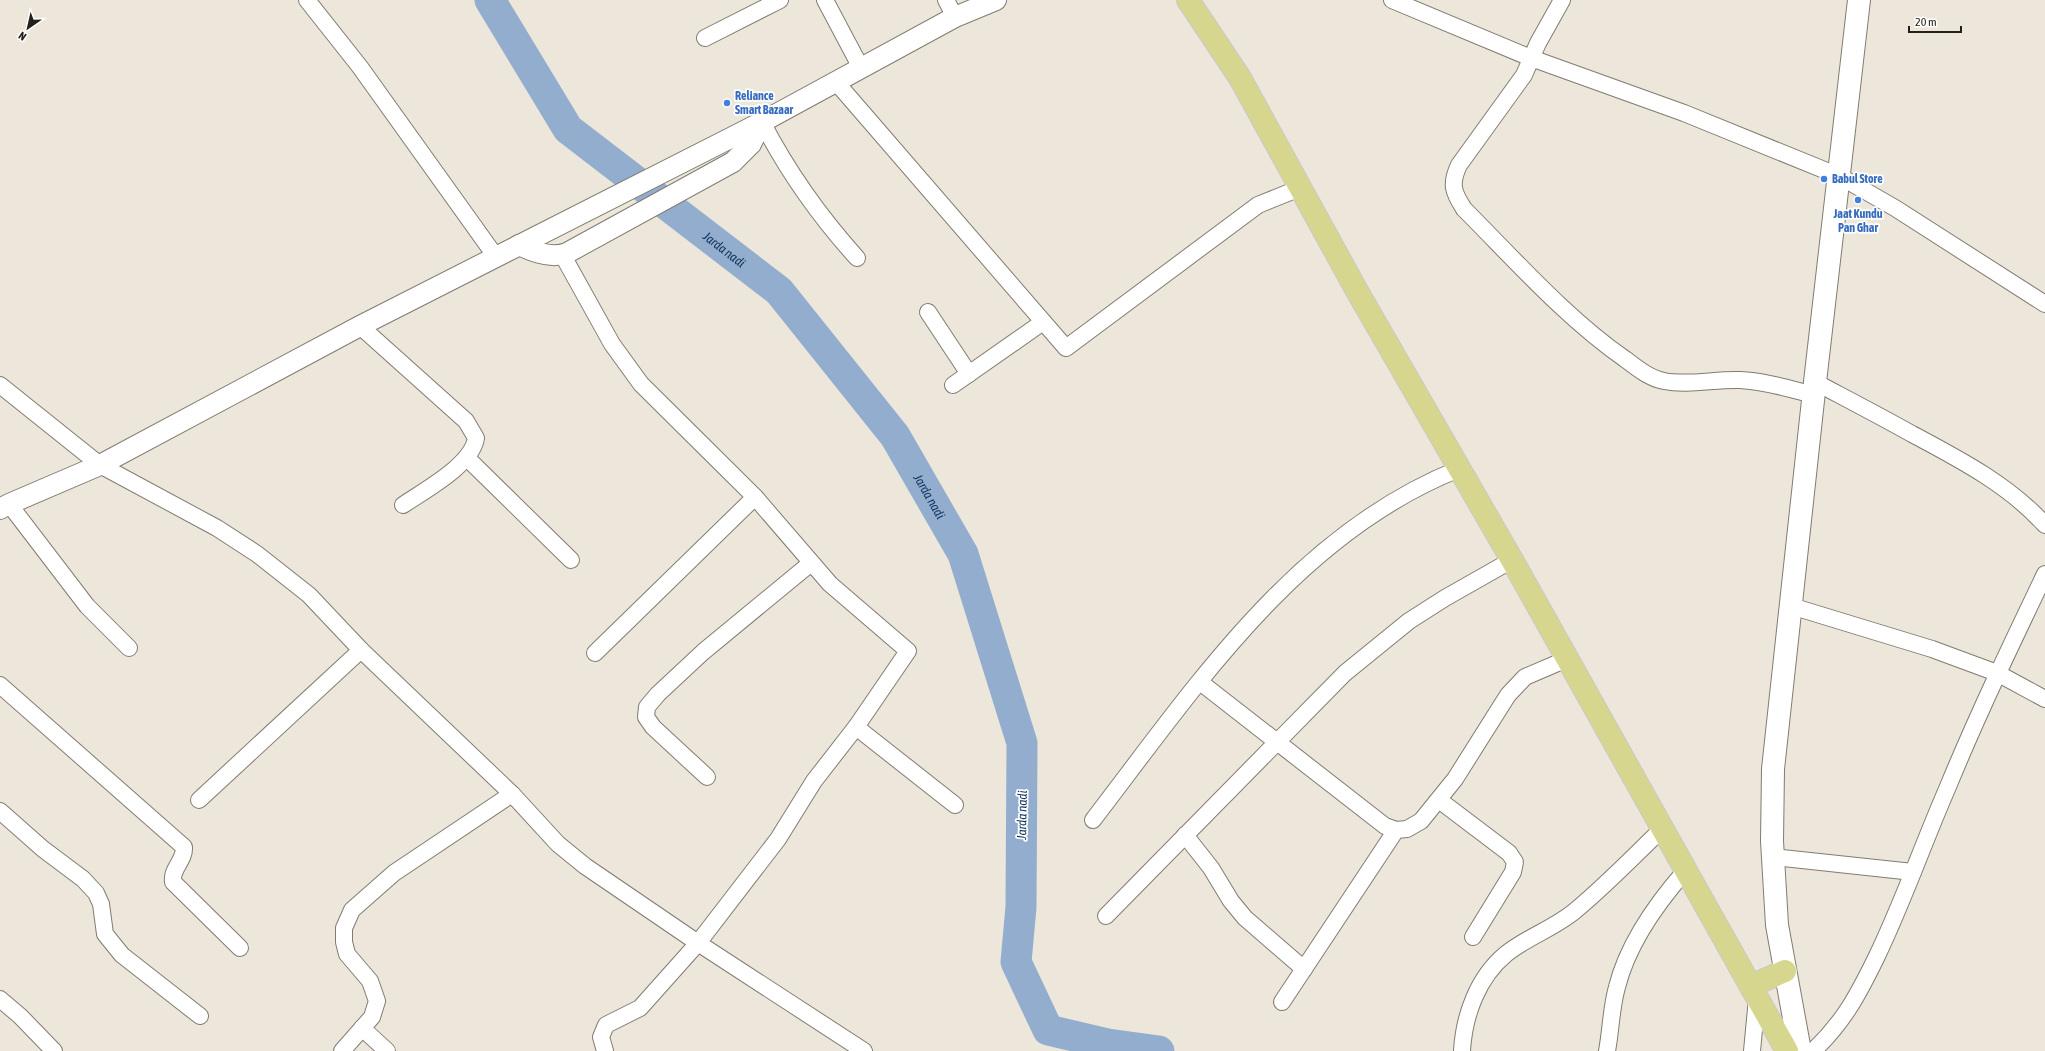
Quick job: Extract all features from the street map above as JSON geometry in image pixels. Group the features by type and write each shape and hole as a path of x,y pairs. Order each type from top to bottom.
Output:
{"main road":[{"path":"1188,0 1240,78 1300,188 1512,560 1787,1051"},
{"path":"1800,1051 1777,925 1773,857 1773,768 1814,388 1840,176 1859,0"},
{"path":"1754,992 1785,971"}],"street":[{"path":"307,0 360,67 496,257"},
{"path":"705,38 780,0"},
{"path":"825,0 862,68"},
{"path":"129,648 87,606 5,506 100,465 360,326 762,122 862,68 950,8 996,0"},
{"path":"1392,0 1531,58 1684,113 1840,176 1895,208 2045,304"},
{"path":"1562,0 1524,74 1459,165 1453,177 1455,196 1464,208 1589,331 1616,352 1653,377 1665,381 1681,382 1740,380 1786,388 1814,388 1946,452 2004,488 2035,514 2045,526"},
{"path":"836,82 1066,348 1258,205 1300,188"},
{"path":"522,243 537,253 564,254 722,169 745,151 756,136 762,122"},
{"path":"762,122 777,151 813,205 856,258"},
{"path":"564,254 625,365 641,384 755,497 836,590 908,651 856,727 814,781 778,839 698,943 640,1008 606,1025 601,1037 605,1051"},
{"path":"928,312 969,374"},
{"path":"953,385 1043,322"},
{"path":"360,326 466,421 476,438 475,446 466,458 403,505"},
{"path":"0,385 100,465 185,510 257,554 310,594 361,650 512,794 558,844 585,866 698,943 864,1051"},
{"path":"466,458 571,560"},
{"path":"1093,820 1200,682 1262,609 1315,559 1365,520 1434,479 1459,469"},
{"path":"595,653 755,497"},
{"path":"1106,916 1324,692 1378,645 1445,598 1512,560"},
{"path":"706,777 653,727 646,717 647,707 658,694 703,652 811,563"},
{"path":"1813,1051 1839,1023 1855,1001 1886,938 1946,790 1997,673 2045,574"},
{"path":"1791,606 1932,649 1997,673 2045,699"},
{"path":"199,800 361,650"},
{"path":"1200,682 1385,826 1396,830 1407,829 1421,821 1439,800 1508,695 1525,677 1567,659"},
{"path":"0,685 184,847 184,854 172,875 173,882 240,948"},
{"path":"856,727 955,805"},
{"path":"342,1051 372,1017 377,1001 370,981 347,954 344,942 344,928 352,910 394,873 512,794"},
{"path":"1439,800 1509,853 1515,862 1513,872 1474,937"},
{"path":"0,811 43,849 83,879 96,893 101,904 105,934 122,955 200,1016"},
{"path":"1462,1051 1469,1010 1478,987 1495,966 1506,954 1575,911 1662,829"},
{"path":"1282,1002 1396,830"},
{"path":"1185,835 1211,868 1231,901 1245,918 1304,970"},
{"path":"1773,857 1913,872"},
{"path":"1607,1051 1616,988 1626,959 1663,895 1686,870"},
{"path":"1752,1051 1754,992"},
{"path":"0,999 20,1016 54,1051"},
{"path":"362,1028 387,1051"}],"waterway":[{"name":"Jarda nadi","path":"490,0 568,129 779,291 895,436 963,554 1022,743 1021,907 1016,962 1048,1030 1108,1044 1159,1051"}],"place":[{"name":"Reliance Smart Bazaar","path":"727,103"},
{"name":"Babul Store","path":"1824,179"},
{"name":"Jaat Kundu Pan Ghar","path":"1858,200"}]}
